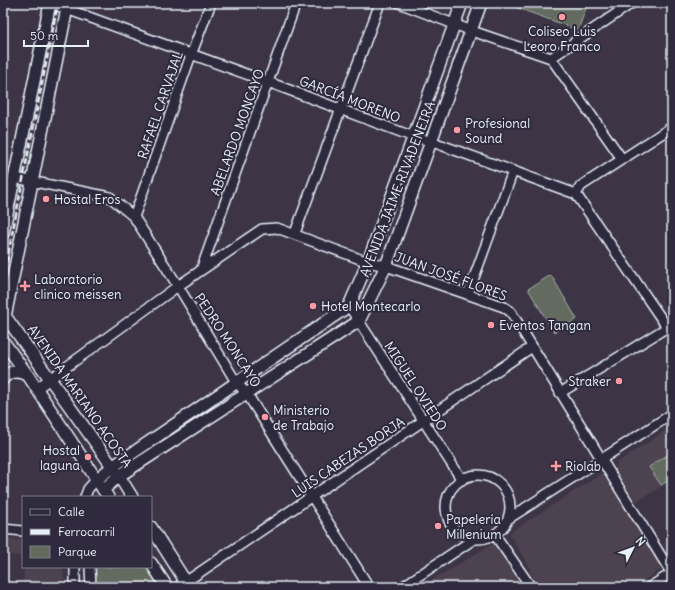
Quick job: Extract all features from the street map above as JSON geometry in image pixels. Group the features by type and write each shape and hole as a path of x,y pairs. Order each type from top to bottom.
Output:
{"main road":[{"path":"4,226 50,3"},
{"name":"AVENIDA JAIME RIVADENEIRA","path":"349,306 368,262 462,3"},
{"name":"AVENIDA JAIME RIVADENEIRA","path":"359,321 386,266 481,3"},
{"path":"3,327 4,314 68,6"},
{"path":"96,480 112,467 349,306"},
{"name":"AVENIDA MARIANO ACOSTA","path":"4,314 119,476 131,496"},
{"path":"3,341 29,377 96,480 103,495 119,476 359,321"},
{"path":"3,379 5,376 13,372 22,372 29,377"},
{"path":"152,529 184,585"},
{"path":"152,564 167,587"}],"street":[{"name":"GARCÍA MORENO","path":"50,3 68,6 191,55 268,82 414,137 430,141 513,170 576,194"},
{"name":"RAFAEL CARVAJAL","path":"134,217 191,55 211,3"},
{"name":"ABELARDO MONCAYO","path":"201,270 296,3"},
{"path":"295,233 380,3"},
{"path":"399,3 472,31 551,58 622,159"},
{"path":"551,58 632,3"},
{"path":"560,393 670,326 576,194 581,186 672,127"},
{"path":"468,294 513,170"},
{"name":"PEDRO MONCAYO","path":"14,178 110,197 134,217 236,382 247,394 369,587"},
{"name":"JUAN JOSÉ FLORES","path":"36,388 178,286 262,229 277,228 295,233 368,262 386,266 468,294 504,307 512,312 560,393 672,574"},
{"name":"MIGUEL OVIEDO","path":"349,306 462,480"},
{"name":"LUIS CABEZAS BORJA","path":"184,585 532,347"},
{"path":"508,519 672,414"},
{"path":"470,476 487,476 502,486 508,498 510,511 503,528 495,535 485,539 474,539 466,537 452,526 446,510 447,501 450,492 455,485 462,480 470,476"},
{"path":"85,496 88,489 96,480"},
{"path":"3,529 22,531"},
{"path":"495,535 531,587"},
{"path":"402,587 474,539"},
{"path":"75,568 75,587"},
{"path":"90,568 91,587"},
{"path":"650,587 672,574"}],"shaded area":[{"path":"672,426 672,480 636,502 616,471 617,463"},
{"path":"603,473 665,567 633,587 540,587 529,571 531,569 509,533"},
{"path":"3,538 22,540 22,556 3,554"},
{"path":"496,542 524,587 420,587"},
{"path":"24,568 63,568 64,587 23,587"}],"green space":[{"name":"Coliseo Luis Leoro Franco","path":"504,3 588,3 578,30"},
{"path":"551,275 577,319 554,332 528,289"},
{"path":"672,452 672,478 661,485 649,467"},
{"path":"94,568 151,568 162,587 95,587"}],"railway":[{"path":"3,280 58,3"}],"place":[{"name":"Coliseo Luis Leoro Franco","path":"562,17"},
{"name":"Profesional Sound","path":"457,130"},
{"name":"Hostal Eros","path":"46,199"},
{"name":"Laboratorio clinico meissen","path":"25,286"},
{"name":"Hotel Montecarlo","path":"313,306"},
{"name":"Eventos Tangan","path":"491,325"},
{"name":"Straker","path":"619,381"},
{"name":"Ministerio de Trabajo","path":"265,417"},
{"name":"Hostal laguna","path":"88,457"},
{"name":"Riolab","path":"556,466"},
{"name":"Papelería Millenium","path":"438,526"}]}
